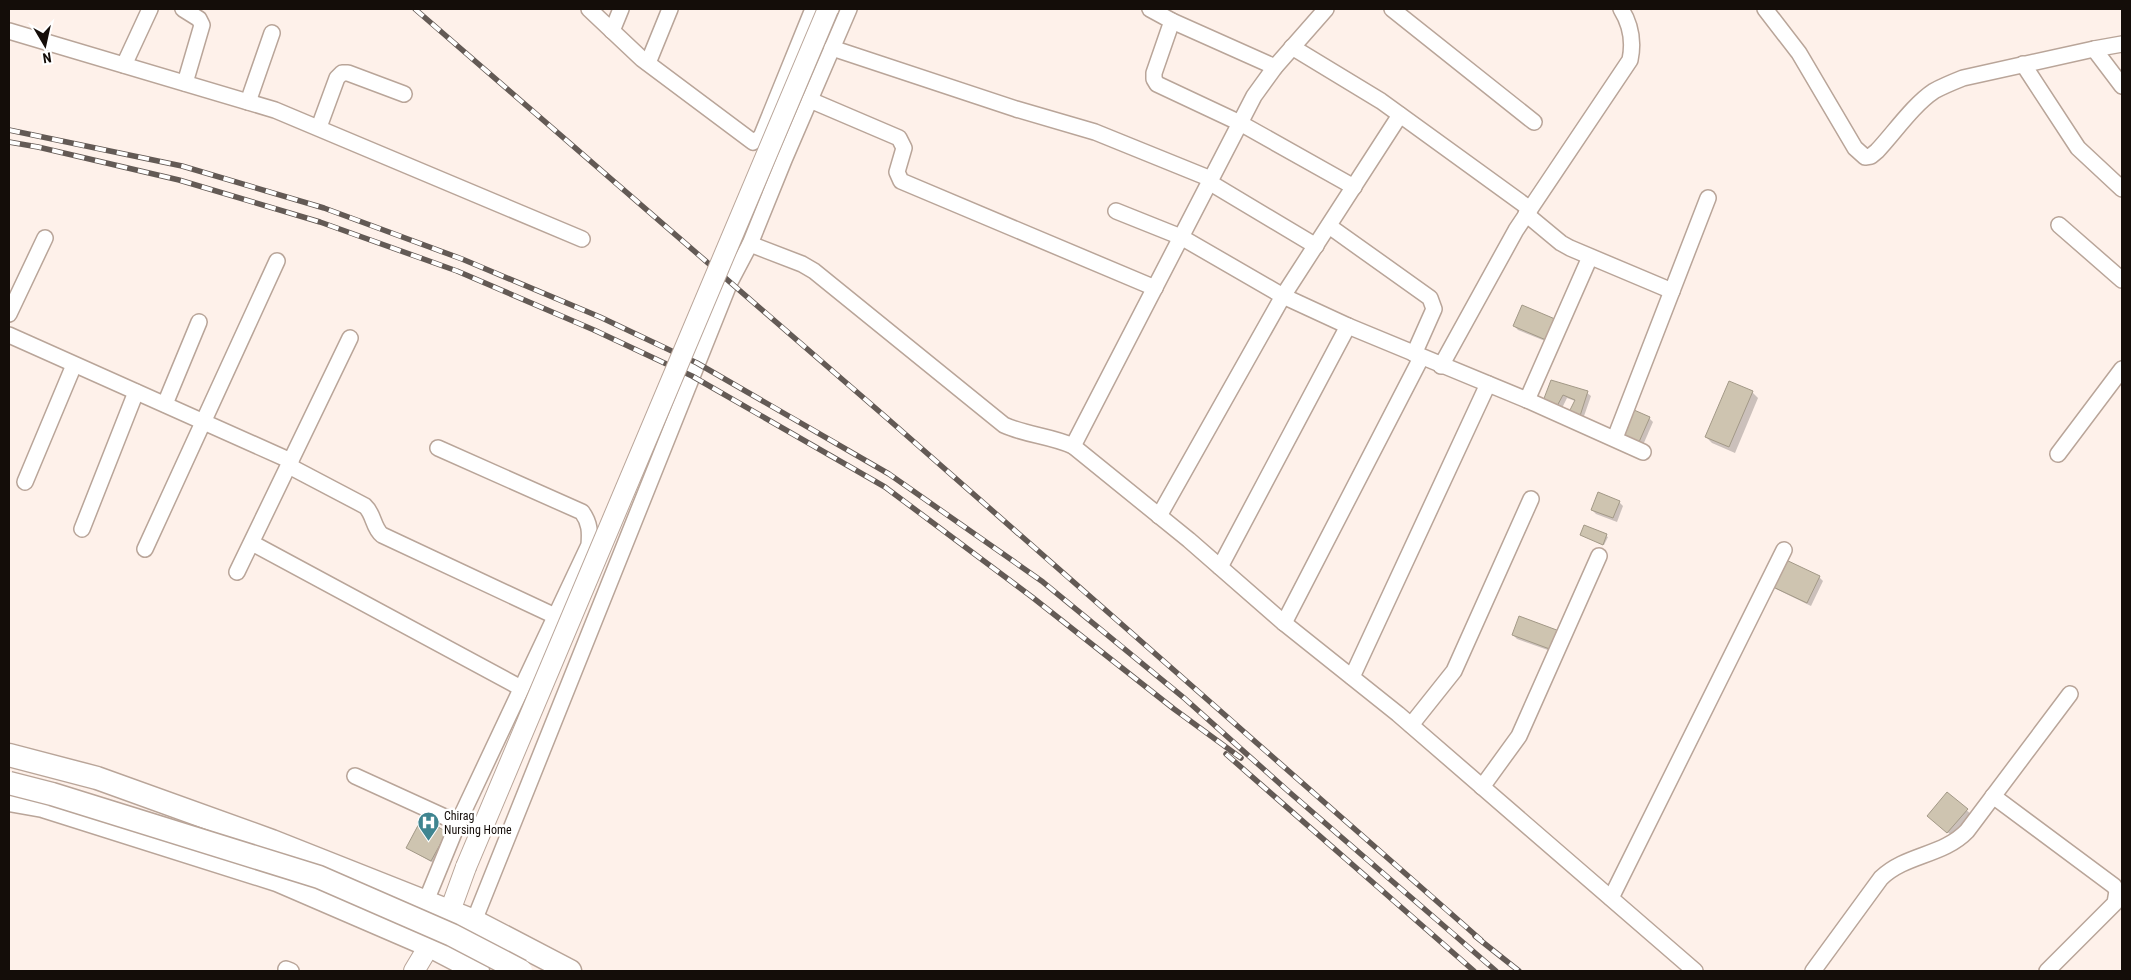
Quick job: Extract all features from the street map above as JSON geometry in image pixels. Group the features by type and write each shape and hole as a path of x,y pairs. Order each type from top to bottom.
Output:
{"main road":[{"path":"421,962 450,911 466,867 828,9"},
{"path":"9,755 97,778 272,841 474,921 570,971"},
{"path":"9,783 52,794 319,877 452,935 521,971"},
{"path":"9,800 43,806 277,880 421,962 478,971"}],"street":[{"path":"124,65 150,9"},
{"path":"183,9 199,19 202,24 185,83"},
{"path":"588,9 648,63 749,140 757,141 761,137 813,9"},
{"path":"612,31 621,9"},
{"path":"648,63 670,9"},
{"path":"474,921 727,291 750,244 849,9"},
{"path":"1150,9 1172,21 1275,66"},
{"path":"1073,446 1262,82 1326,9"},
{"path":"1392,9 1534,122"},
{"path":"1441,366 1516,230 1630,60 1633,45 1630,30 1621,9"},
{"path":"1765,9 1798,53 1855,148 1865,157 1871,156 1877,151 1923,100 1934,91 1963,78 2122,44"},
{"path":"1172,21 1154,72 1154,79 1157,84 1240,123 1354,187"},
{"path":"9,31 275,110 582,239"},
{"path":"248,102 272,33"},
{"path":"1292,47 1400,115 1528,212 1561,243 1672,291"},
{"path":"832,48 1016,109 1095,132 1210,181 1316,246"},
{"path":"2094,49 2122,86"},
{"path":"2023,64 2078,148 2122,189"},
{"path":"319,128 337,78 342,73 348,73 404,94"},
{"path":"810,100 899,138 904,148 897,172 901,181 1155,288"},
{"path":"1159,516 1283,296 1400,115"},
{"path":"1615,438 1708,198"},
{"path":"1116,211 1181,237 1283,296 1348,326 1527,400 1643,452"},
{"path":"2059,224 2122,280"},
{"path":"1284,623 1417,356 1434,309 1430,298 1328,226"},
{"path":"9,314 45,238"},
{"path":"750,244 814,271 1004,425 1018,431 1060,440 1073,446 1220,567 1284,623 1411,726 1695,971"},
{"path":"1527,400 1590,257"},
{"path":"145,549 277,261"},
{"path":"165,404 199,322"},
{"path":"1220,567 1348,326"},
{"path":"9,335 204,421 290,463 365,506 371,511 378,532 382,535 555,616"},
{"path":"237,572 350,338"},
{"path":"24,482 74,365"},
{"path":"2058,454 2122,369"},
{"path":"1352,678 1488,384"},
{"path":"82,529 136,392"},
{"path":"426,901 458,822 589,545 590,531 587,520 582,512 438,448"},
{"path":"1411,726 1458,663 1531,499"},
{"path":"252,543 521,688"},
{"path":"1610,898 1784,550"},
{"path":"1482,787 1519,736 1599,556"},
{"path":"1813,971 1882,878 1898,864 1958,840 1994,796 2070,694"},
{"path":"355,776 458,822"},
{"path":"1994,796 2117,891 2115,903 2047,971"}],"building":[{"path":"1522,305 1555,319 1546,340 1513,326"},
{"path":"1551,380 1588,391 1580,416 1569,412 1575,400 1563,395 1557,406 1543,401"},
{"path":"1729,381 1753,391 1729,447 1705,437"},
{"path":"1634,410 1650,417 1639,442 1623,437"},
{"path":"1598,492 1620,501 1613,518 1591,510"},
{"path":"1584,525 1607,534 1603,545 1580,535"},
{"path":"1784,559 1820,576 1807,603 1771,586"},
{"path":"1519,616 1562,632 1555,651 1512,635"},
{"path":"1947,792 1968,809 1947,833 1927,816"},
{"path":"422,818 447,832 431,861 406,848"}],"railway":[{"path":"415,9 888,419 1481,940"},
{"path":"9,130 182,166 324,208 462,259 600,317 697,363 889,474 1043,582 1183,697 1288,791 1496,971"},
{"path":"9,142 179,180 320,222 457,271 594,330 692,376 885,487 1032,597 1174,709 1241,758"},
{"path":"1226,754 1474,971"},
{"path":"1475,936 1519,971"}],"place":[{"name":"Chirag Nursing Home","path":"428,842"}]}
